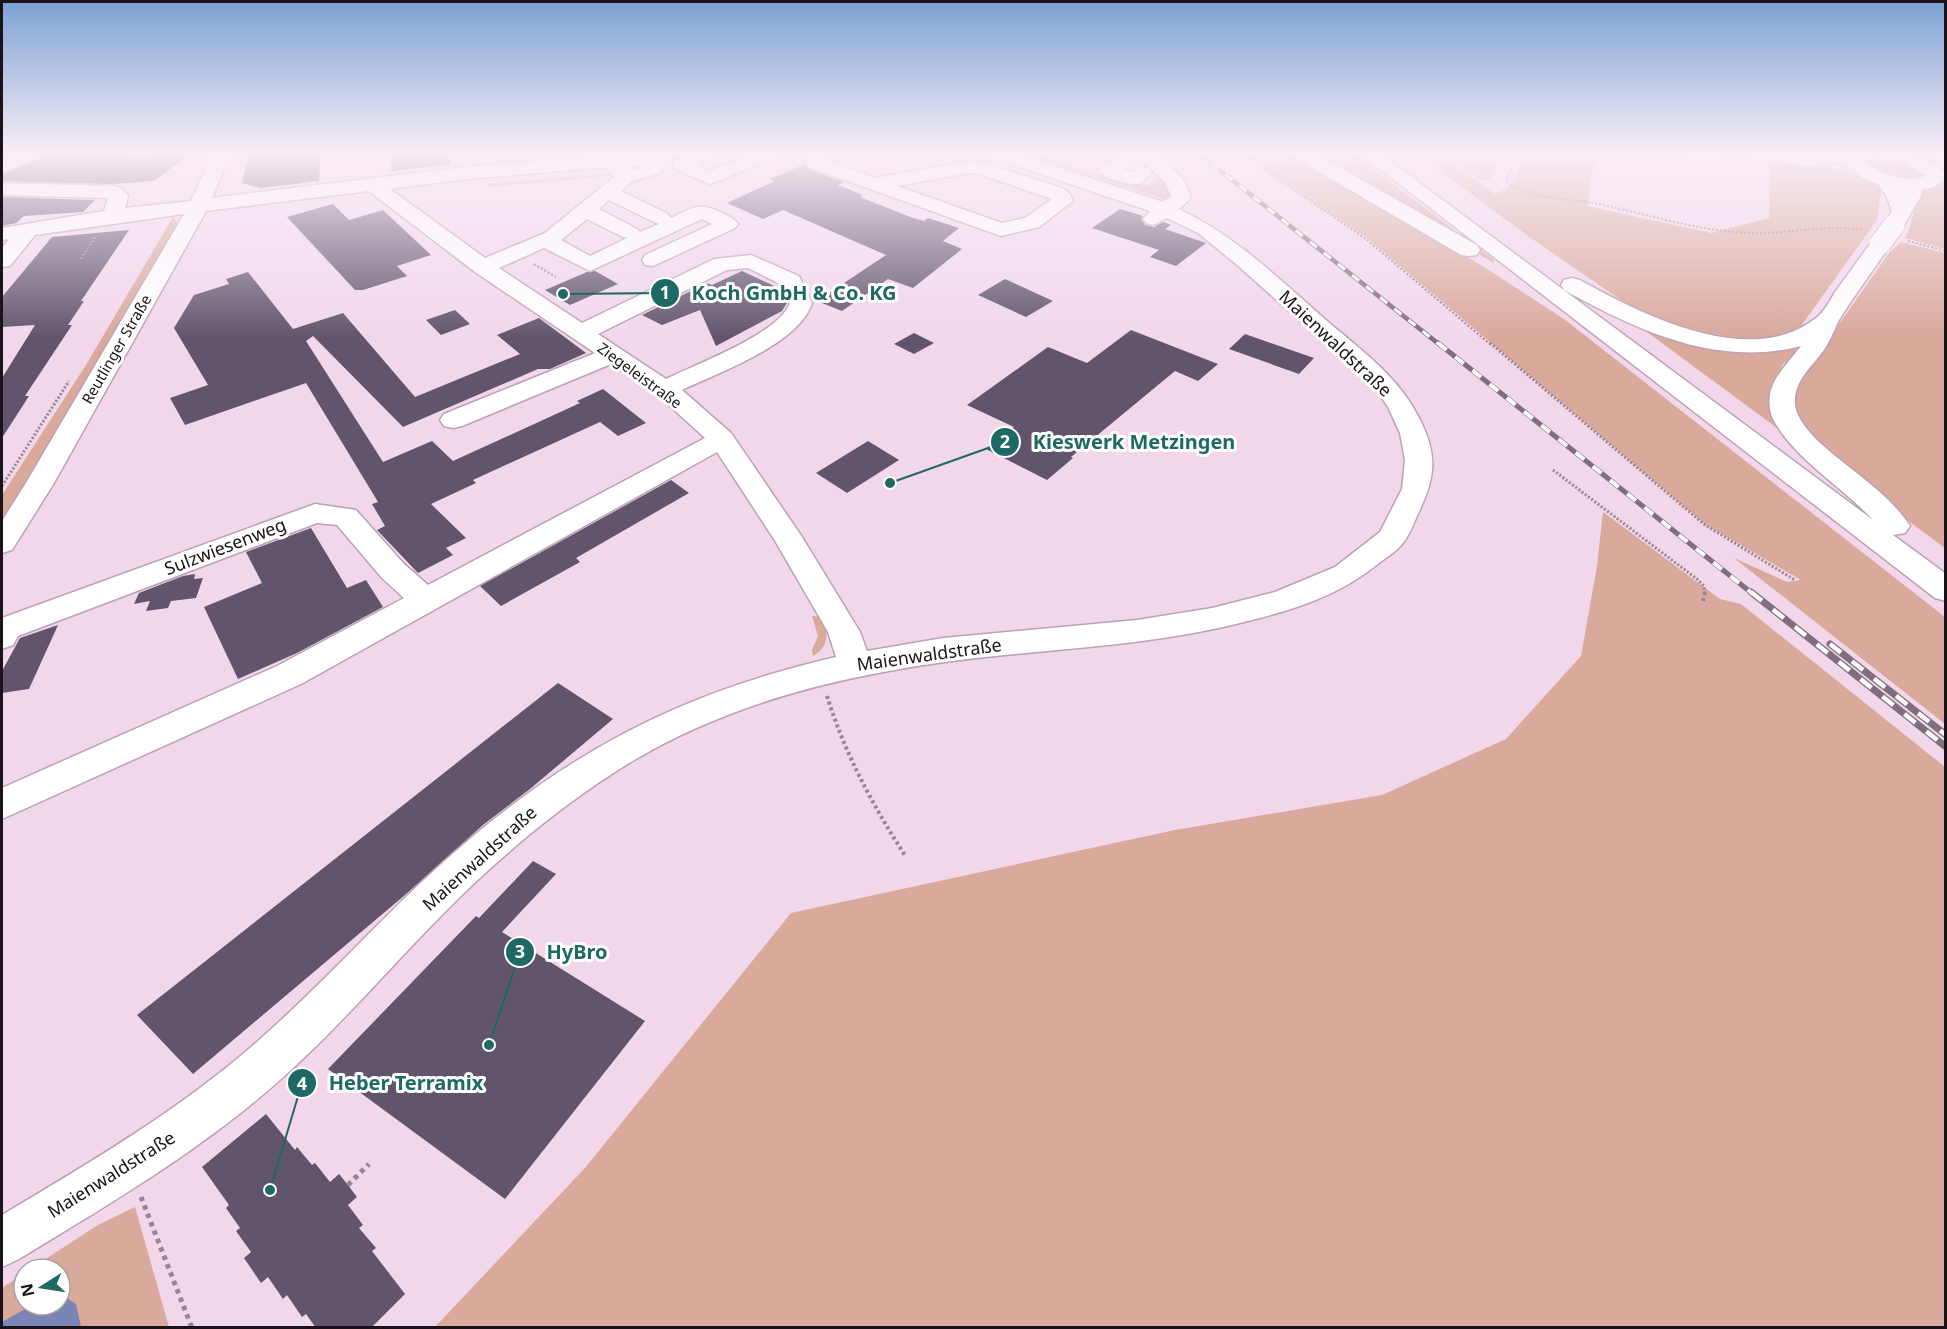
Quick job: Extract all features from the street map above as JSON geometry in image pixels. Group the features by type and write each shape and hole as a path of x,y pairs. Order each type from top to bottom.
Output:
{"main road":[{"path":"2,234 128,214"},
{"name":"Reutlinger Straße","path":"2,543 40,483 194,214"},
{"name":"Ziegeleistraße","path":"411,214 483,267 664,389 722,439 787,537 844,632 837,668"},
{"path":"483,267 545,240 580,214"},
{"path":"593,214 630,233"},
{"path":"653,214 661,218"},
{"path":"545,240 590,264 696,214"},
{"path":"653,260 728,224 708,214"},
{"path":"957,214 1001,230 1032,223 1045,214"},
{"name":"Maienwaldstraße","path":"2,1242 128,1166 195,1119 272,1058 452,879 525,814 590,769 643,738 738,697 837,668 946,649 1174,626 1256,609 1296,598 1343,578 1368,559 1396,532 1413,505 1420,472 1418,448 1412,426 1401,404 1384,383 1360,360 1225,243 1198,225 1160,214"},
{"path":"1407,214 1484,258 1601,336 1641,358"},
{"path":"1449,214 1946,590"},
{"path":"1474,214 1946,563"},
{"path":"1889,230 1892,214"},
{"path":"1895,526 1864,493 1809,447 1785,417 1782,403 1784,388 1792,374 1815,345 1827,321 1899,214"},
{"path":"565,226 593,241"},
{"path":"2,261 28,230"},
{"path":"581,333 722,264 751,261 791,281 801,303 797,315 770,338 664,389"},
{"path":"1565,281 1635,319 1705,342 1738,346 1778,345 1803,337 1827,321"},
{"path":"453,420 613,354"},
{"path":"2,804 289,675 722,439"},
{"name":"Sulzwiesenweg","path":"2,637 5,629 315,513 346,517 393,571 426,601"}],"path":[{"path":"1329,214 1366,239 1705,525 1795,580"},
{"path":"1645,214 1712,229 1751,233 1830,226 1889,230 1946,251"},
{"path":"1553,470 1697,579 1705,587 1707,594 1703,601"},
{"path":"837,668 847,754 872,806 906,857"},
{"path":"348,1185 369,1164"},
{"path":"139,1192 192,1328"}],"shaded area":[{"path":"1331,214 1394,214 1484,267 1564,319 1945,617 1945,724 1734,558 1787,582 1801,580 1706,525 1367,238"},
{"path":"1409,214 1433,214 1494,260 1494,263"},
{"path":"1498,214 1624,214 1711,233 1769,218 1769,214 1878,214 1877,220 1796,333 1770,341 1700,337 1634,309"},
{"path":"1914,214 1945,214 1945,249 1905,238"},
{"path":"173,217 177,223 175,230 100,364 2,521 2,495 86,365"},
{"path":"1901,242 1945,253 1945,548 1869,492 1796,419 1794,391 1797,384 1889,253"},
{"path":"1643,329 1686,342 1789,346 1798,351 1782,365 1773,395 1785,434"},
{"path":"1603,512 1720,599 1741,604 1945,767 1945,1327 435,1327 585,1168 791,913 1175,830 1382,795 1506,739 1581,656 1597,566"},
{"path":"812,616 822,617 826,629 825,644 813,656 812,650 818,636"},
{"path":"135,1207 169,1327 2,1328 2,1288 12,1281 12,1317 72,1317 72,1257 49,1257 98,1225"}],"water":[{"path":"72,1302 76,1304 81,1327 2,1327 2,1322 12,1316 72,1317"}],"building":[{"path":"2,214 53,214 24,216 16,223 2,226"},
{"path":"298,214 343,214 349,220 369,214 387,214 431,255 397,266 407,276 363,290 355,290 287,217"},
{"path":"752,214 774,214 763,219"},
{"path":"792,214 903,214 924,221 928,218 959,228 943,241 962,249 913,288 888,279 842,311 817,301 886,255"},
{"path":"1113,214 1136,214 1143,216 1141,219 1145,225 1154,227 1163,222 1171,225 1165,229 1206,243 1176,266 1150,257 1159,250 1092,228"},
{"path":"129,230 81,301 84,301 68,325 72,325 25,396 29,396 2,438 2,378 35,325 2,327 2,297 52,237"},
{"path":"595,271 618,284 570,305 545,290 587,272"},
{"path":"742,271 781,289 787,303 782,311 716,346 700,310 662,325 642,315 707,283 712,285"},
{"path":"248,272 293,329 343,313 415,397 520,354 497,335 539,318 586,353 550,369 538,369 403,427 313,336 306,341 383,462 432,441 453,461 580,403 577,401 603,389 646,423 618,436 600,422 473,480 476,483 431,504 466,538 446,548 453,555 418,573 377,530 385,526 372,504 378,502 306,383 185,425 170,398 208,385 174,328 194,295 229,284 226,279"},
{"path":"1005,279 1053,301 1026,317 978,295"},
{"path":"455,310 470,324 441,335 426,320"},
{"path":"1131,330 1218,364 1198,381 1175,371 1071,457 1073,458 1047,480 986,449 1014,427 967,405 1048,347 1087,363"},
{"path":"914,333 934,343 914,354 894,344"},
{"path":"1245,334 1314,358 1299,374 1229,349"},
{"path":"868,441 899,460 847,493 816,473"},
{"path":"671,480 689,493 576,558 580,562 501,606 480,586"},
{"path":"311,528 347,588 366,580 383,607 297,653 238,679 204,607 262,583 246,552"},
{"path":"195,574 194,579 203,578 196,598 171,601 168,608 146,611 150,601 134,604 139,593 183,576"},
{"path":"58,625 29,689 2,693 2,671 20,638"},
{"path":"558,683 613,719 530,789 483,825 405,895 193,1074 137,1015"},
{"path":"533,861 556,874 502,932 645,1021 505,1199 328,1069 476,916 479,918"},
{"path":"266,1114 295,1150 297,1147 312,1165 315,1163 330,1182 339,1174 348,1185 357,1197 348,1205 363,1225 359,1228 376,1248 372,1251 405,1294 371,1328 316,1328 306,1314 302,1317 287,1295 283,1299 268,1277 261,1283 244,1258 251,1252 236,1231 240,1228 226,1208 229,1205 202,1167"}],"railway":[{"path":"1275,214 1440,345"},
{"path":"1438,343 1753,594"},
{"path":"1751,592 1946,747"},
{"path":"1830,644 1946,735"}],"place":[{"name":"Koch GmbH & Co. KG","path":"563,294"},
{"name":"Kieswerk Metzingen","path":"890,483"},
{"name":"HyBro","path":"489,1045"},
{"name":"Heber Terramix","path":"270,1190"}]}
